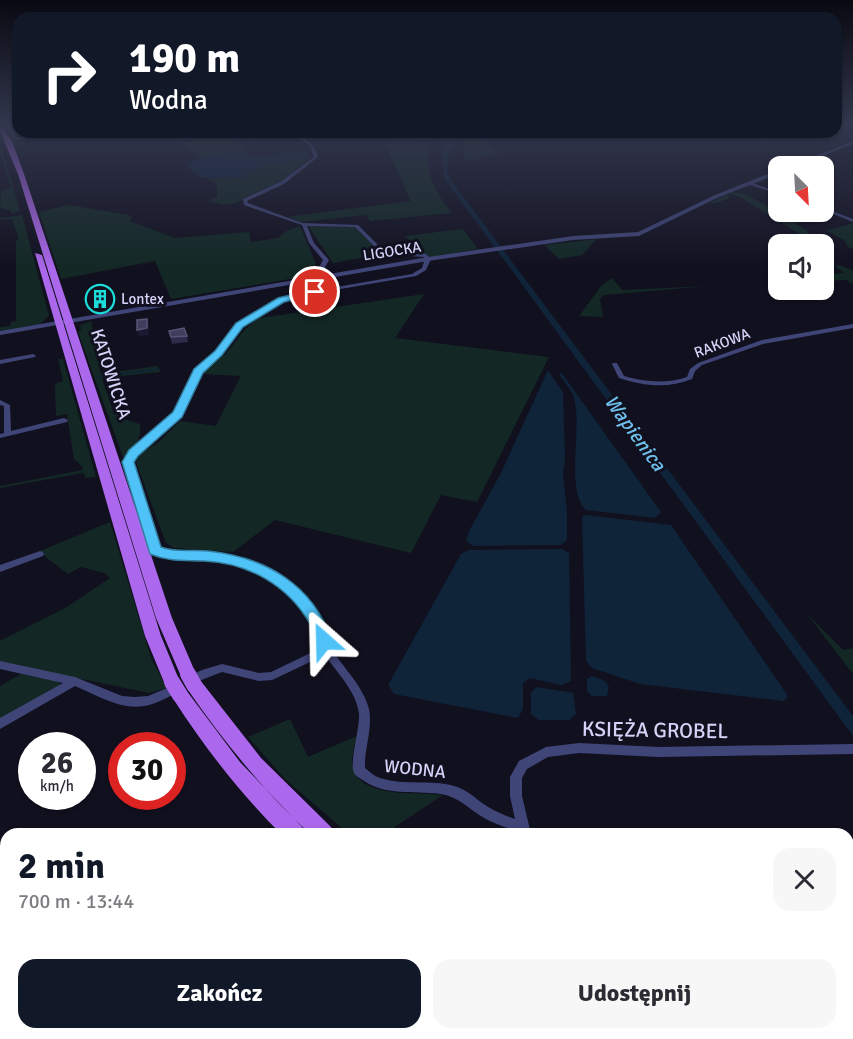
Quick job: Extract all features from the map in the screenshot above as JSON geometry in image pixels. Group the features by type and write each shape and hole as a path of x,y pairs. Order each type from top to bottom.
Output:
{"main road":[{"name":"KATOWICKA","path":"13,173 164,618 184,684 206,735 244,783 289,828"},
{"name":"KATOWICKA","path":"20,173 64,323"},
{"name":"KATOWICKA","path":"184,684 278,791 318,828"}],"street":[{"path":"294,173 282,183 244,202 304,225 356,225 384,253 422,254 428,259"},
{"name":"LIGOCKA","path":"0,333 428,259 573,238 639,234 717,196 768,176"},
{"path":"749,183 768,190"},
{"path":"834,213 853,221"},
{"path":"304,225 312,243 326,260 320,276"},
{"name":"WODNA","path":"428,259 424,269 414,275 292,296 240,325 218,353 198,372 178,414 133,453 128,462 155,550 168,556 206,556 241,561 265,570 303,603 318,623 326,650 353,687 363,708 363,729 358,755 359,771 371,782 393,788 443,788 459,792 501,821 518,828"},
{"name":"RAKOWA","path":"615,364 621,377 632,381 682,381 690,378 692,370 700,364 762,342 853,326"},
{"path":"0,362 33,356"},
{"path":"0,402 7,405 4,435 64,420"},
{"path":"0,569 40,554"},
{"path":"0,665 75,681 121,701 135,702 158,697 206,673 222,668 260,677 272,676 326,650"},
{"path":"0,724 75,681"},
{"name":"KSIĘŻA GROBEL","path":"523,828 516,796 516,777 523,765 546,752 579,748 658,752 853,749"}],"green space":[{"path":"7,173 9,173 20,210 13,214 9,210 0,208 1,192 11,187"},
{"path":"246,173 291,173 280,182 237,203 219,204 210,201 210,199 217,198 217,188 207,179 231,176 241,178"},
{"path":"398,173 430,173 435,189 452,213 370,221 366,215 300,222 287,217 411,201"},
{"path":"732,192 746,194 768,207 768,214 738,196 729,194 729,198 707,204"},
{"path":"69,205 129,215 132,217 130,221 175,238 249,232 251,242 278,238 286,231 300,226 316,264 314,275 171,299 155,261 61,279 39,212"},
{"path":"22,215 49,316 40,324 0,331 0,327 10,326 11,322 16,321 16,241 19,239 12,219 0,220 0,218"},
{"path":"780,222 793,222 809,234 800,234"},
{"path":"853,223 853,249 848,247 844,240 827,231"},
{"path":"308,226 354,227 383,254 333,263"},
{"path":"463,229 478,249 431,257 420,253 405,236"},
{"path":"597,239 582,255 559,259 544,245"},
{"path":"839,265 853,270 853,284 846,280 834,281 834,274 844,273 835,266"},
{"path":"612,278 622,290 709,286 604,295 600,299 603,317 579,316 602,285"},
{"path":"424,294 395,338 549,357 477,502 441,495 411,553 275,520 233,552 174,548 166,543 136,462 140,454 159,442 180,421 216,426 241,376 203,374 229,350 243,331 260,318"},
{"path":"91,321 97,346 94,348 101,374 157,366 161,372 102,378 114,414 121,413 127,420 140,424 137,443 123,457 78,332 81,330 80,325"},
{"path":"58,359 63,359 96,477 86,478 83,473 0,488 0,486 83,470 74,459 67,414 56,416 55,384 63,381"},
{"path":"110,522 151,658 167,688 149,693 0,662 0,641 67,607 110,578 104,573 81,567 68,574 40,551"},
{"path":"807,614 843,650 853,648 853,674"},
{"path":"21,674 60,681 59,687 0,721 0,686"},
{"path":"290,719 308,757 357,736 352,759 355,772 362,782 388,791 443,795 393,828 342,828 286,780 248,737"}],"water":[{"path":"194,173 246,173 245,177 241,178 207,178"},
{"name":"Wapienica","path":"444,173 448,173 450,179 853,716 853,736 444,178"},
{"path":"548,370 563,392 565,458 563,473 567,540 561,545 474,546 466,541 469,531 500,475"},
{"path":"561,372 661,512 655,518 586,510 580,501 575,472 576,407 572,392 559,375"},
{"path":"585,515 671,525 788,696 784,701 640,684 592,668 586,661 582,517"},
{"path":"562,549 569,553 571,681 561,685 530,678 523,683 523,709 518,718 394,694 388,685 461,554 469,550"},
{"path":"592,676 605,681 609,687 607,696 592,696 587,691 587,679"},
{"path":"537,687 573,693 576,714 569,720 539,720 531,714 531,692"}],"building":[{"path":"102,288 104,296 94,298 92,290"},
{"path":"147,319 147,328 137,330 137,320"},
{"path":"184,328 187,336 171,337 169,331"}],"waterway":[{"path":"98,377 158,369"}],"place":[{"name":"Lontex","path":"100,299"}],"route":[{"path":"315,292 281,300 240,325 218,353 198,372 184,406 178,414 138,448 128,462 155,550 168,556 206,556 241,561 265,570 303,603 318,623 324,641"}]}
